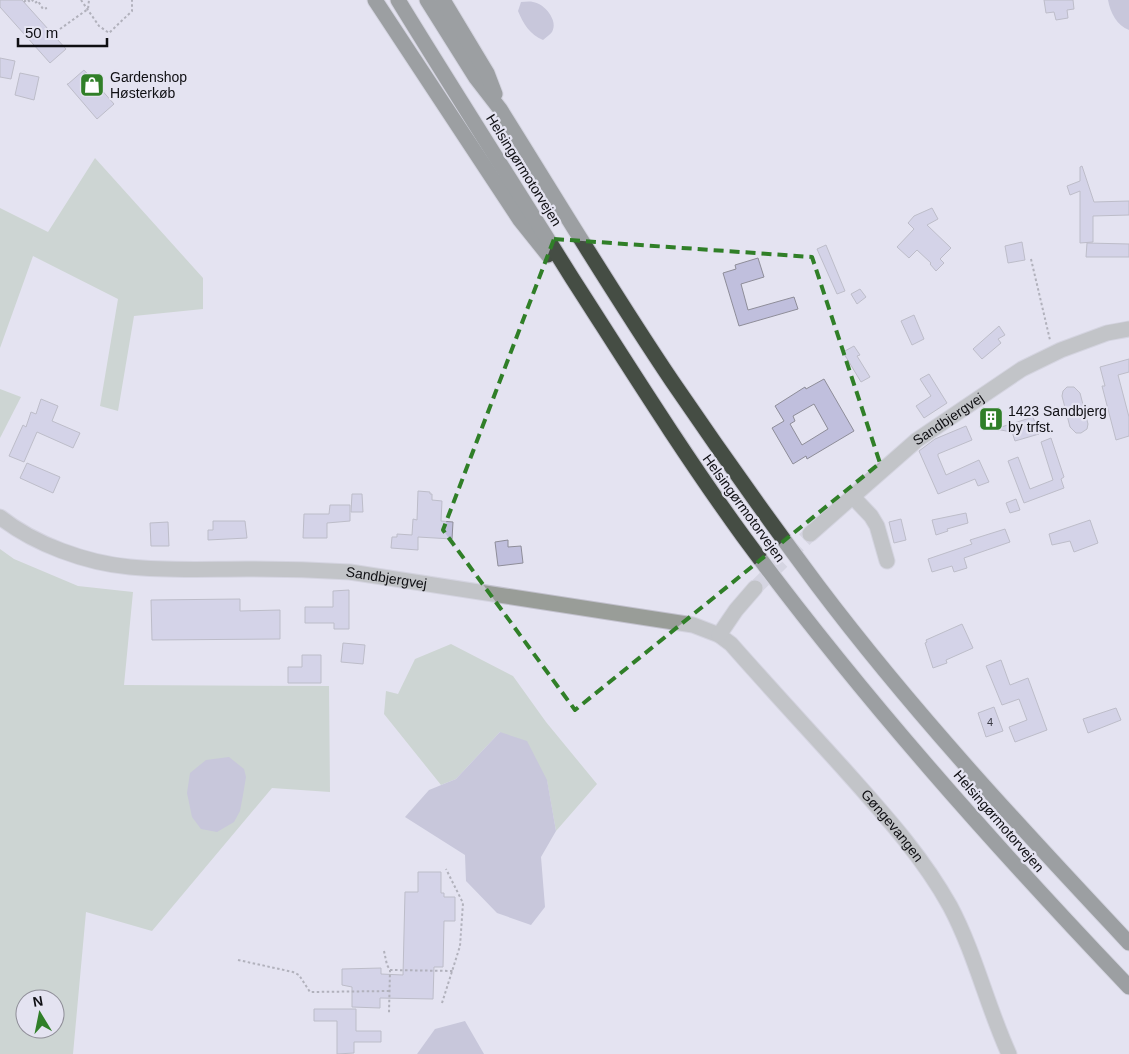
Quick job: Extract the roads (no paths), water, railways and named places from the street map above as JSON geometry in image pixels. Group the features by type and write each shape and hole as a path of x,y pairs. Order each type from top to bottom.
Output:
{"highway":[{"path":"376,0 520,220 589,304"},
{"name":"Helsingørmotorvejen","path":"398,0 673,437 742,535 885,716 1008,858 1129,987"},
{"name":"Helsingørmotorvejen","path":"427,0 476,78 500,109 670,378 743,485 820,589 980,782 1129,943"},
{"path":"443,0 487,73 500,109"}],"street":[{"name":"Sandbjergvej","path":"810,534 917,440 1022,369 1054,353 1107,334 1129,330"},
{"path":"852,496 871,516 877,526 887,561"},
{"name":"Sandbjergvej","path":"0,516 42,542 86,559 129,567 292,569 350,572 693,625 719,635"},
{"path":"719,635 736,610 755,588"},
{"name":"Gøngevangen","path":"719,635 731,644 896,828 928,870 950,907 967,944 1009,1054"}],"water":[{"path":"1108,0 1129,0 1129,30 1115,18"},
{"path":"521,2 537,3 546,9 552,18 554,28 543,40 531,32 522,20 518,11"},
{"path":"500,732 527,741 547,780 556,831 541,857 545,907 531,925 497,913 466,881 465,855 405,817 429,790 456,779"},
{"path":"229,757 244,769 246,777 240,811 234,822 217,832 201,829 192,817 187,793 190,773 206,760"},
{"path":"465,1021 484,1054 417,1054 435,1029"}],"tunnel":[{"path":"755,588 810,534"}],"place":[{"name":"Gardenshop Høsterkøb","path":"92,85"},
{"name":"1423 Sandbjerg by trfst.","path":"991,419"}]}
